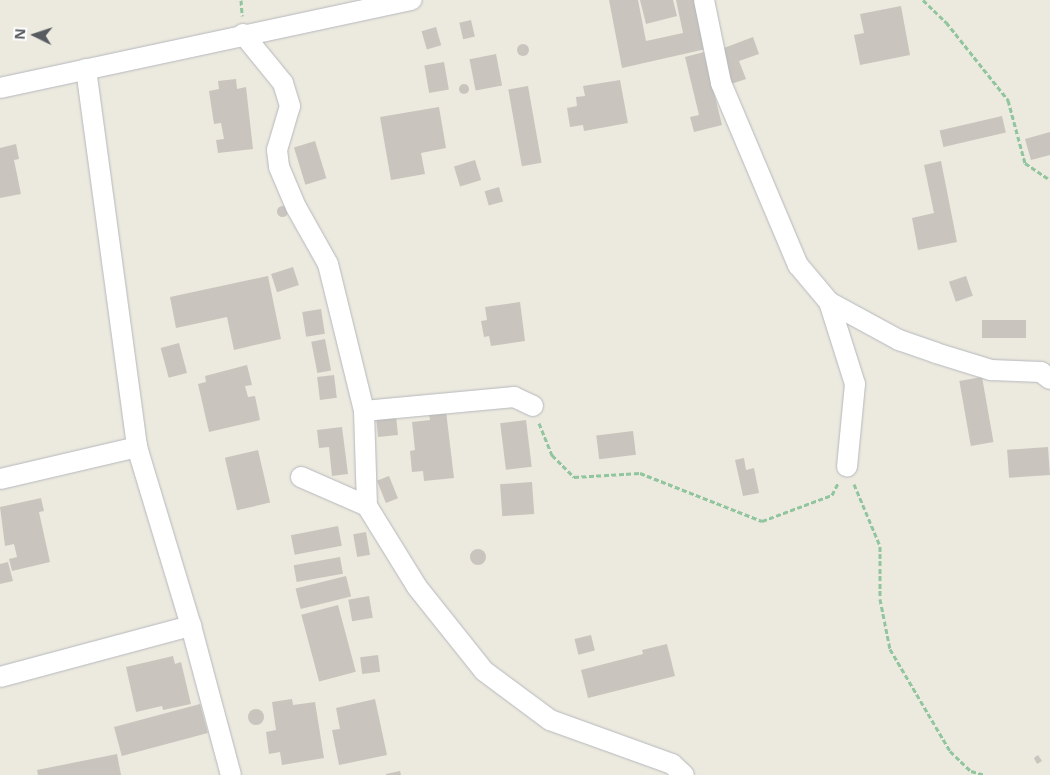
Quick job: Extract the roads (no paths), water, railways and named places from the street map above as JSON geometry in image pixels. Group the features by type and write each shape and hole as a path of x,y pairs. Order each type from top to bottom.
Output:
{"street":[{"path":"0,88 243,34 409,0"},
{"path":"704,0 721,83 798,265 829,302 899,340 936,354 990,370 1040,372 1050,379"},
{"path":"243,34 283,84 290,106 276,150 280,168 296,207 328,264 364,411 367,506 418,587 484,671 550,720 672,764 684,775"},
{"path":"86,69 137,447 191,626 231,775"},
{"path":"829,302 855,384 847,467"},
{"path":"364,411 514,397 533,406"},
{"path":"0,479 137,447"},
{"path":"301,477 367,506"},
{"path":"0,677 191,626"}]}
